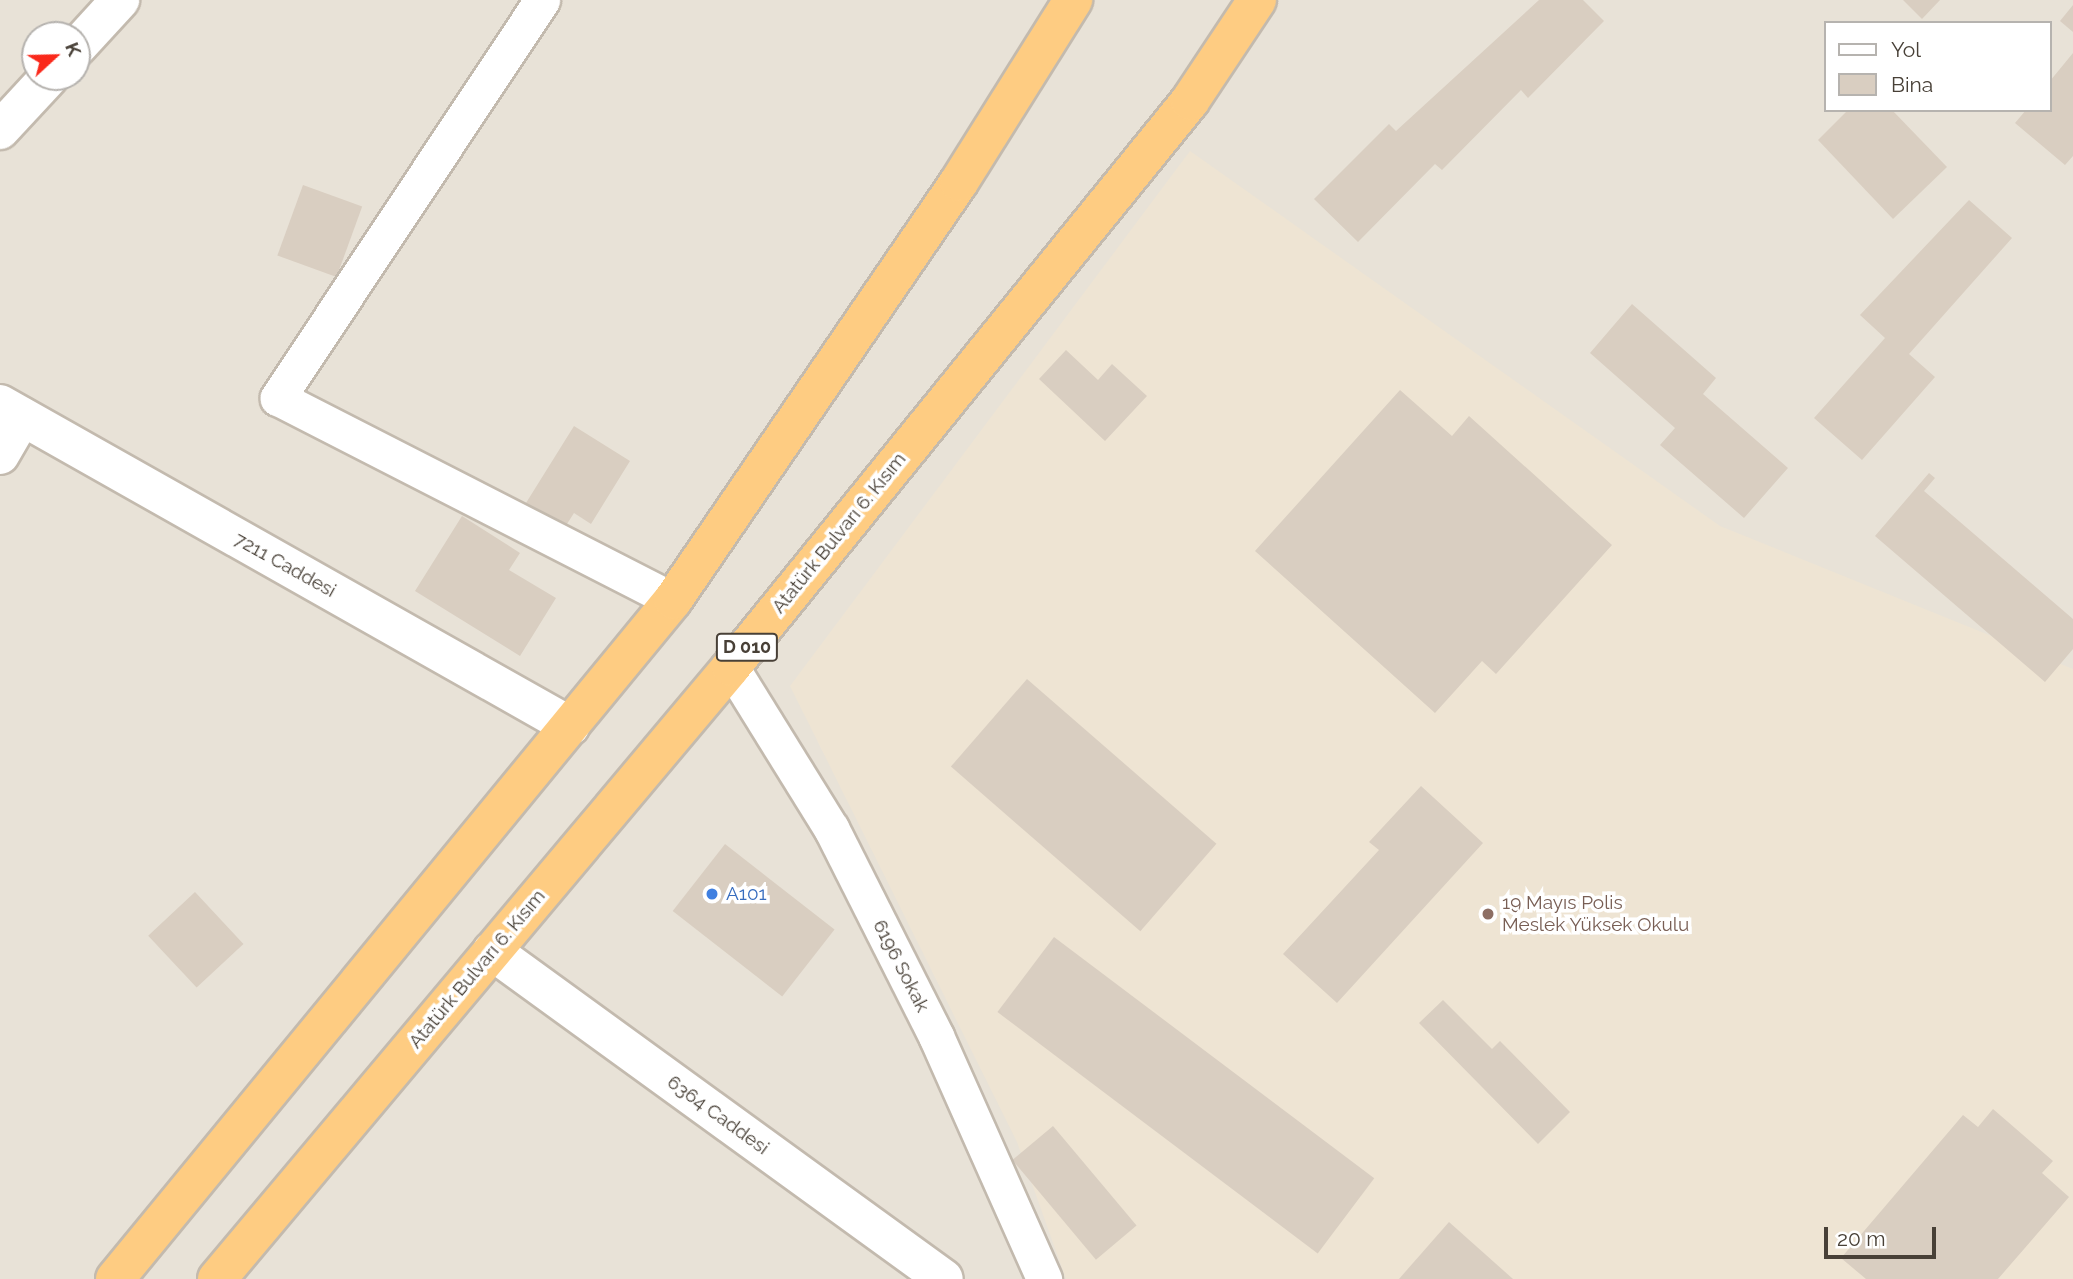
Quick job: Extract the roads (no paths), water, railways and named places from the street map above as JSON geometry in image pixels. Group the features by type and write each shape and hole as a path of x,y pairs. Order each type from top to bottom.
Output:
{"highway":[{"path":"115,1279 673,600 959,182 1073,0"},
{"name":"Atatürk Bulvarı 6. Kısım","path":"217,1279 731,667 1190,101 1257,0"}],"street":[{"path":"91,32 120,0"},
{"path":"542,0 278,398 673,600"},
{"path":"0,130 36,91"},
{"path":"0,455 11,411"},
{"name":"7211 Caddesi","path":"11,411 570,726"},
{"name":"6196 Sokak","path":"731,667 837,841 936,1036 1044,1279"},
{"name":"6364 Caddesi","path":"492,951 944,1279"}],"place":[{"name":"A101","path":"712,894"},
{"name":"19 Mayıs Polis Meslek Yüksek Okulu","path":"1488,914"}]}
